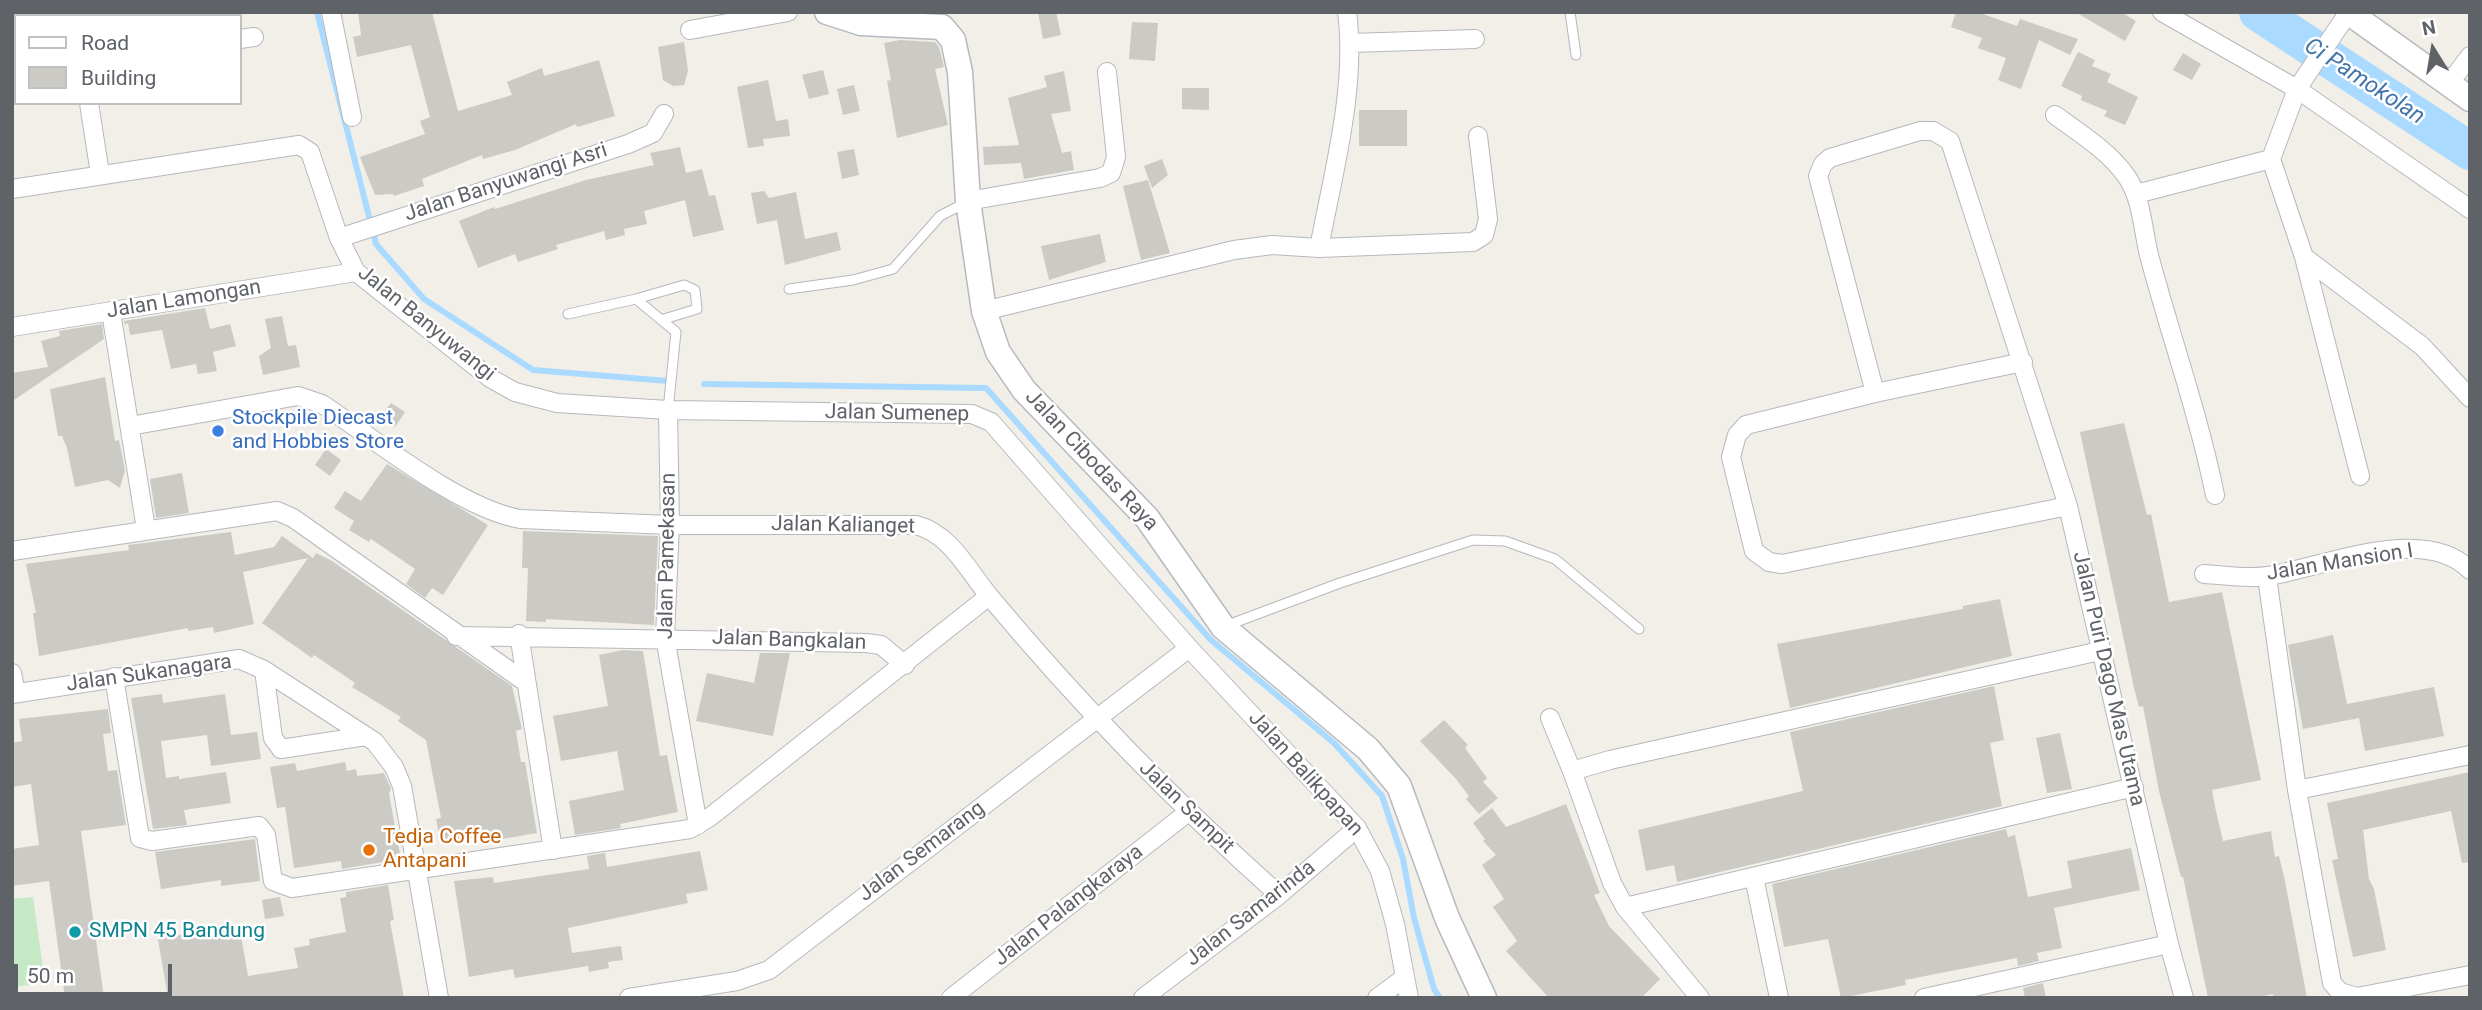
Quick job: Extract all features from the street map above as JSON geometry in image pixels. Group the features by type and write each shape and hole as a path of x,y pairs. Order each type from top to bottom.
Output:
{"street":[{"path":"331,12 352,117"},
{"path":"690,30 788,12"},
{"name":"Jalan Cibodas Raya","path":"827,12 861,23 935,25 948,31 957,51 960,72 968,201 984,311 998,352 1024,390 1147,518 1223,627 1368,749 1399,786 1447,918 1481,997"},
{"path":"1319,247 1339,142 1351,43 1347,12"},
{"path":"2162,12 2297,89 2470,209"},
{"path":"2360,476 2304,257 2271,159 2297,89 2346,16 2470,99"},
{"path":"1351,43 1475,39"},
{"path":"2448,85 2470,56"},
{"path":"968,201 1100,178 1111,173 1116,157 1107,72"},
{"path":"89,105 106,173"},
{"path":"101,105 106,173"},
{"name":"Jalan Banyuwangi Asri","path":"339,238 628,144 653,133 664,114"},
{"path":"2055,116 2101,149 2125,173 2137,194 2147,250 2215,495"},
{"name":"Jalan Puri Dago Mas Utama","path":"1875,393 1818,176 1823,164 1830,158 1920,131 1933,131 1950,141 2068,506 2169,944 2185,998"},
{"path":"984,311 1234,250 1272,245 1319,247 1480,239 1484,235 1488,219 1478,136"},
{"name":"Jalan Banyuwangi","path":"12,189 299,145 310,152 339,238 356,272 490,378 515,392 557,403 668,410"},
{"path":"2137,194 2271,159"},
{"path":"2304,257 2422,346 2470,398"},
{"name":"Jalan Lamongan","path":"12,327 356,272"},
{"path":"111,312 146,529"},
{"path":"2023,362 1755,422 1737,435 1731,457 1754,551 1758,557 1782,564 2068,506"},
{"name":"Jalan Kalianget","path":"130,426 298,396 322,404 467,501 496,515 520,519 670,525 916,525 931,529 944,538 989,596 1096,719"},
{"name":"Jalan Pamekasan","path":"668,410 670,525 665,637 698,825"},
{"name":"Jalan Sumenep","path":"668,410 981,416 999,428 1189,648"},
{"path":"12,551 277,511 293,518 456,636 524,681"},
{"name":"Jalan Mansion I","path":"2204,574 2267,577 2304,566 2410,548 2432,550 2451,556 2470,570"},
{"path":"2267,577 2297,790 2335,989 2357,997 2470,975"},
{"path":"114,677 140,838 152,841 258,826 266,835 273,881 284,887 418,871 690,829 905,665 989,596"},
{"path":"519,634 524,681 553,850"},
{"name":"Jalan Bangkalan","path":"456,636 519,634 866,643 881,645 905,665"},
{"name":"Jalan Semarang","path":"629,998 737,981 769,970 1189,648"},
{"name":"Jalan Balikpapan","path":"1189,648 1357,828 1380,871 1397,934 1409,998"},
{"path":"1572,771 1610,760 2100,651"},
{"name":"Jalan Sukanagara","path":"14,693 239,659 264,670 366,736 384,753 402,786 439,998"},
{"path":"264,670 273,738 281,749 366,736"},
{"path":"12,673 14,693"},
{"path":"1550,718 1612,883 1625,907 1700,998"},
{"name":"Jalan Sampit","path":"1096,719 1187,813 1279,895"},
{"path":"2297,790 2470,755"},
{"path":"1625,907 2134,787"},
{"name":"Jalan Palangkaraya","path":"951,998 1187,813"},
{"name":"Jalan Samarinda","path":"1143,998 1279,895 1357,828"},
{"path":"1754,877 1779,998"},
{"path":"1924,998 2169,944"},
{"path":"1377,998 1404,978"}],"lane":[{"path":"1570,12 1576,55"},
{"path":"789,289 853,280 893,269 940,216 968,201"},
{"path":"568,314 684,285 695,290 697,309 664,319"},
{"path":"636,299 664,319 676,332 668,410"},
{"path":"1223,627 1340,583 1473,540 1505,541 1555,559 1639,629"}],"green space":[{"path":"33,897 45,983 12,987 12,899"}],"building":[{"path":"358,12 432,12 458,111 512,95 507,82 542,68 544,76 599,60 615,116 577,127 576,124 515,150 483,159 482,155 422,179 424,186 394,196 375,195 360,157 425,134 420,121 430,117 411,45 357,57 353,37 361,35"},
{"path":"1038,12 1056,12 1061,35 1043,39"},
{"path":"1956,12 1977,12 2017,26 2020,19 2078,39 2070,55 2039,40 2021,89 1998,80 2006,58 1978,48 1982,38 1951,27"},
{"path":"2075,12 2121,12 2136,21 2125,41"},
{"path":"1132,22 1158,23 1155,61 1129,59"},
{"path":"900,40 935,42 939,47 944,67 935,69 948,125 897,138 887,81 891,80 884,43"},
{"path":"684,42 688,71 684,85 673,86 663,80 658,47"},
{"path":"2078,52 2095,60 2092,66 2111,74 2107,82 2138,97 2125,125 2104,116 2107,111 2081,100 2082,96 2061,86"},
{"path":"2183,53 2201,64 2192,80 2173,70"},
{"path":"823,70 829,94 809,99 802,75"},
{"path":"1064,71 1071,111 1051,114 1062,153 1071,151 1074,170 1024,179 1021,163 984,165 983,147 1019,145 1008,98 1047,87 1044,76"},
{"path":"768,80 776,121 788,119 790,136 763,139 764,146 748,148 737,87"},
{"path":"854,85 860,111 843,115 837,89"},
{"path":"1182,88 1209,88 1209,110 1182,109"},
{"path":"1359,110 1407,110 1407,146 1359,146"},
{"path":"680,147 686,173 702,169 709,196 715,195 724,230 693,237 685,200 644,211 647,224 624,229 625,235 606,240 604,231 556,245 558,249 518,262 515,254 478,268 459,221 494,207 495,209 586,180 654,165 650,153"},
{"path":"854,149 859,175 842,179 837,152"},
{"path":"1162,159 1168,175 1152,188 1144,166"},
{"path":"1148,180 1170,253 1141,260 1123,186"},
{"path":"764,191 769,198 796,192 805,239 837,232 841,250 785,265 777,220 757,224 751,193"},
{"path":"1100,234 1106,262 1049,280 1041,246"},
{"path":"205,308 210,329 230,324 236,346 213,352 217,371 198,374 196,364 171,369 162,330 130,335 128,323 125,325 124,321"},
{"path":"282,316 288,346 296,345 300,367 263,375 259,356 271,348 265,319"},
{"path":"102,324 104,339 14,400 12,373 48,367 41,341 60,336 59,331"},
{"path":"105,377 115,441 119,440 125,470 120,488 108,480 75,487 67,448 62,436 58,436 50,389"},
{"path":"391,403 405,412 395,427 380,417"},
{"path":"2124,423 2147,515 2151,514 2169,602 2222,592 2261,780 2212,790 2215,807 2223,841 2271,831 2275,857 2279,856 2285,881 2307,998 2273,998 2273,994 2254,998 2208,998 2183,877 2159,791 2143,706 2139,707 2134,688 2080,432"},
{"path":"326,449 341,460 330,476 315,465"},
{"path":"387,464 488,525 443,595 432,588 425,598 406,584 415,569 371,539 369,542 349,530 354,521 334,508 345,491 361,501"},
{"path":"182,473 189,513 156,518 150,479"},
{"path":"523,531 658,536 654,625 546,619 546,622 526,621 528,568 522,568"},
{"path":"231,532 235,555 274,547 282,536 313,558 316,553 332,561 512,686 522,729 516,731 521,762 525,762 537,833 491,841 490,835 441,844 436,819 441,818 426,740 398,721 401,717 352,687 355,683 314,655 312,658 262,623 308,558 243,572 254,624 214,633 213,627 188,631 188,628 39,656 33,613 36,613 26,564 129,550 128,545"},
{"path":"2000,599 2012,656 1790,708 1777,644 1963,609 1963,606"},
{"path":"2333,635 2347,704 2434,687 2444,736 2365,751 2359,718 2303,729 2288,645"},
{"path":"623,650 643,651 660,756 667,755 678,812 620,824 621,828 575,835 569,801 624,790 617,751 561,761 553,716 608,706 599,655"},
{"path":"760,653 790,653 773,736 696,721 707,673 754,683"},
{"path":"1994,686 2004,740 1990,743 2002,806 1677,882 1674,865 1646,871 1638,830 1803,791 1790,732"},
{"path":"162,694 163,703 225,694 231,735 257,732 261,759 211,766 207,735 161,741 166,778 179,776 179,779 226,772 231,803 184,810 187,825 153,829 131,698"},
{"path":"108,709 111,733 103,734 108,771 117,770 126,825 81,831 104,998 65,998 49,881 12,886 12,849 39,845 31,784 12,787 12,743 22,741 19,719"},
{"path":"1444,720 1468,745 1465,748 1487,778 1483,782 1498,798 1479,814 1466,799 1469,796 1456,779 1420,741"},
{"path":"2060,733 2072,789 2047,793 2036,738"},
{"path":"345,762 347,771 356,769 357,776 384,773 391,789 389,794 401,859 342,869 341,861 294,868 285,807 277,808 270,767 295,763 297,771"},
{"path":"2470,772 2470,862 2462,863 2451,811 2363,830 2369,879 2374,889 2386,950 2353,957 2332,860 2338,859 2327,803"},
{"path":"1566,804 1600,893 1594,895 1609,926 1660,979 1641,998 1549,998 1506,951 1517,941 1493,907 1504,899 1482,865 1496,855 1483,841 1485,839 1473,823 1492,808 1506,827"},
{"path":"2006,829 2008,837 2015,835 2028,897 2072,888 2067,861 2131,848 2140,890 2054,908 2062,948 2037,953 2039,961 2018,966 2017,958 1905,980 1906,985 1841,998 1828,939 1784,947 1772,884"},
{"path":"255,839 260,881 221,886 221,880 161,889 155,852"},
{"path":"700,851 708,890 686,894 688,903 568,928 572,953 621,946 623,960 608,962 609,968 589,972 588,966 515,978 513,969 469,977 454,881 493,877 494,883 589,869 587,856 605,853 607,867"},
{"path":"388,885 394,920 390,921 404,998 168,998 158,939 239,924 248,976 298,968 294,948 310,945 309,939 346,932 340,898 346,897 346,892"},
{"path":"280,897 284,916 265,919 262,900"},
{"path":"2043,983 2046,998 2025,998 2023,988"}],"waterway":[{"path":"317,12 376,244 424,299 533,370 668,381"},
{"name":"Ci Pamokolan","path":"2258,12 2470,151"},
{"path":"704,384 986,388 1211,640 1334,743 1382,796 1403,859 1414,918 1434,989 1440,998"}],"place":[{"name":"Stockpile Diecast and Hobbies Store","path":"218,431"},
{"name":"Tedja Coffee Antapani","path":"369,850"},
{"name":"SMPN 45 Bandung","path":"75,932"}]}
